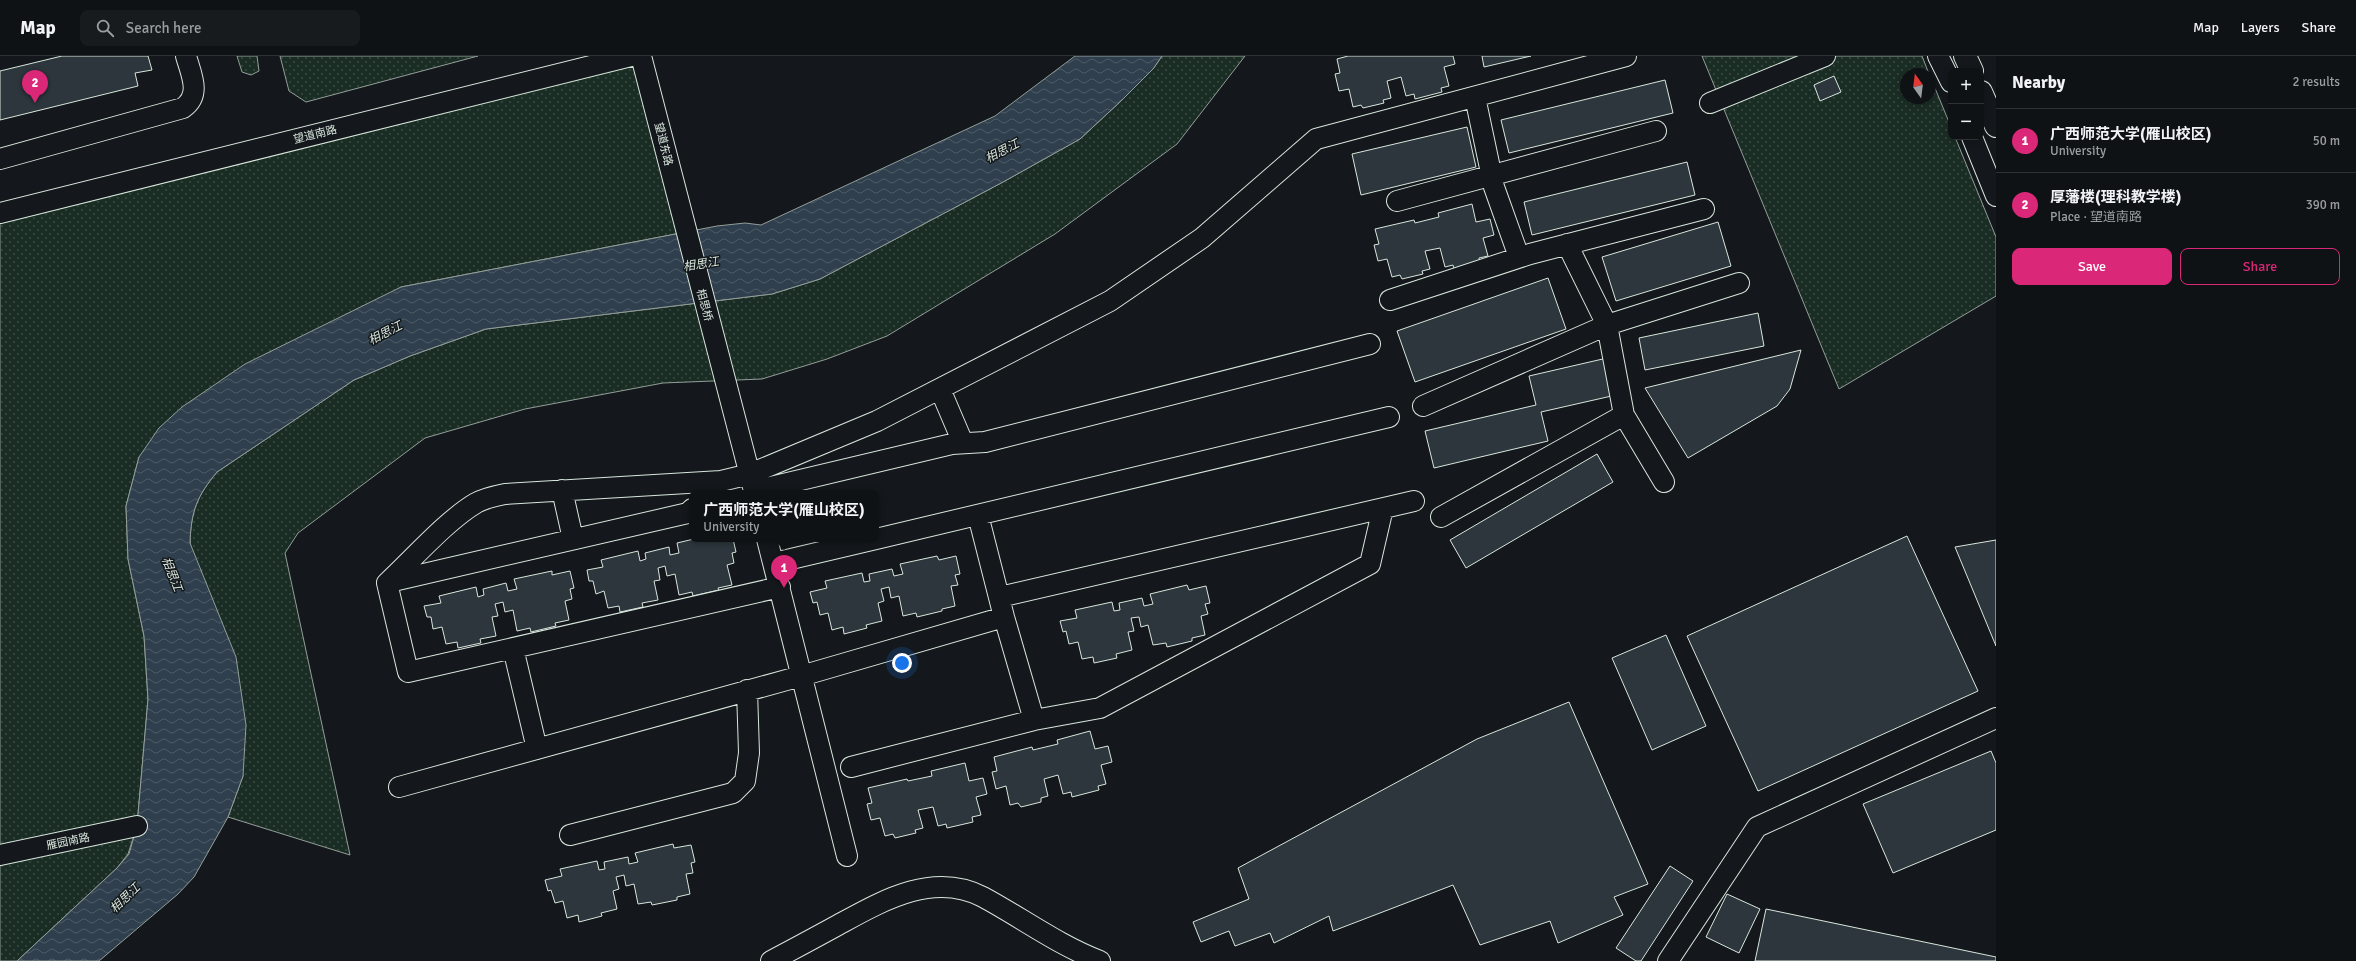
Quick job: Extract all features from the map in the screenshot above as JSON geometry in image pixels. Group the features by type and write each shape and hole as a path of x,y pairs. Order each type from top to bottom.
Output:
{"highway":[{"path":"1965,56 1971,68"},
{"path":"1984,99 1996,126"}],"street":[{"path":"0,159 183,108 189,104 194,92 186,56"},
{"name":"望道南路","path":"0,213 631,56"},
{"name":"望道东路","path":"641,56 686,232"},
{"path":"753,486 835,440 940,389 1110,301 1156,271 1202,238 1316,139 1626,56"},
{"path":"1710,103 1825,56"},
{"path":"1938,56 1948,76"},
{"path":"1475,97 1492,176 1519,257"},
{"path":"1397,202 1656,131"},
{"path":"1973,140 1996,196"},
{"path":"1390,300 1519,257 1704,209"},
{"name":"相思桥","path":"686,232 753,486"},
{"path":"1567,244 1607,325 1624,415 1664,482"},
{"path":"1423,406 1607,325 1739,283"},
{"path":"387,583 461,514 477,503 505,494 562,490 753,486 952,444 984,442 1370,344"},
{"path":"940,389 963,443"},
{"path":"1441,517 1624,415"},
{"path":"879,538 1389,417"},
{"path":"562,490 573,540"},
{"path":"1000,598 1414,501"},
{"path":"851,767 1034,720 1100,708 1370,564 1383,508"},
{"path":"387,583 689,511"},
{"path":"978,515 1004,617 1034,720"},
{"path":"768,542 847,856"},
{"path":"774,563 863,542"},
{"path":"387,583 408,672 780,587"},
{"path":"399,788 537,748 801,676 1004,617"},
{"path":"513,648 537,748"},
{"path":"570,835 732,793 745,781 749,753 747,690"},
{"path":"1668,961 1757,827 1996,718"},
{"name":"雁园南路","path":"0,855 137,826"},
{"path":"771,961 886,898 913,890 942,887 960,889 982,896 1081,954 1100,961"}],"green space":[{"path":"237,56 257,56 259,71 251,75 242,72"},
{"path":"280,56 478,56 306,102 289,91"},
{"path":"631,56 686,232 401,287 139,457 126,506 128,559 144,636 148,699 137,826 128,854 117,868 17,961 0,961 0,213"},
{"path":"1162,56 1245,56 1177,144 1055,234 887,336 827,359 762,379 663,383 525,409 425,438 298,533 285,553 350,855 228,817 243,776 190,543 192,522 196,504 204,489 217,472 354,380 410,356 486,329 772,294 820,279 1003,182 1080,139 1153,69"},
{"path":"1702,56 1922,56 1927,68 1900,68 1900,104 1936,104 1936,91 1948,120 1948,140 1956,140 1996,237 1996,296 1839,389"}],"water":[{"name":"相思江","path":"1075,56 1162,56 1153,69 1080,139 1003,182 820,279 772,294 486,329 410,356 354,380 217,472 204,489 196,504 192,522 190,543 236,657 246,725 243,776 228,817 194,877 178,894 99,961 17,961 117,868 129,854 137,826 148,699 144,636 128,559 126,506 139,457 159,428 182,407 245,364 401,287 717,226 745,223 761,225 995,116"}],"building":[{"path":"62,56 148,56 152,70 135,73 138,86 0,120 0,71"},
{"path":"1348,56 1453,56 1455,64 1444,67 1449,86 1441,88 1442,92 1415,99 1414,94 1406,96 1401,77 1387,81 1391,98 1383,100 1384,103 1363,108 1361,105 1353,107 1349,89 1339,91 1335,74 1340,73 1337,59"},
{"path":"1482,56 1531,56 1484,67"},
{"path":"1834,76 1841,92 1820,101 1814,85"},
{"path":"1665,80 1673,113 1509,153 1501,120"},
{"path":"1467,127 1476,167 1361,195 1352,154"},
{"path":"1687,162 1695,195 1532,235 1524,202"},
{"path":"1472,204 1476,222 1490,219 1494,235 1483,238 1488,256 1479,258 1480,263 1454,269 1453,265 1445,267 1440,248 1425,251 1430,269 1422,271 1423,274 1402,279 1400,275 1392,277 1387,259 1378,261 1374,245 1379,244 1375,229 1414,220 1415,223 1439,217 1438,213"},
{"path":"1718,222 1731,266 1616,301 1602,257"},
{"path":"1548,278 1566,329 1415,382 1397,331"},
{"path":"1758,313 1764,346 1645,370 1639,338"},
{"path":"1801,350 1790,389 1777,406 1688,458 1645,388"},
{"path":"1607,358 1616,395 1541,412 1548,441 1434,468 1425,431 1536,405 1529,376"},
{"path":"1597,454 1613,482 1466,568 1450,540"},
{"path":"1907,536 1978,691 1758,791 1687,636"},
{"path":"689,540 689,542 734,542 736,552 732,553 734,563 727,565 732,585 718,588 719,590 693,596 692,592 679,595 675,574 667,576 665,566 658,568 660,580 654,581 658,600 642,603 643,607 620,612 619,606 608,608 604,591 596,594 593,581 589,581 587,570 603,567 601,560 638,551 640,561 646,559 645,553 669,547 670,555 679,553 677,543"},
{"path":"1996,540 1996,646 1955,547"},
{"path":"937,556 939,560 956,556 960,574 955,575 958,585 951,586 955,606 942,609 942,611 917,617 916,613 903,616 899,596 891,598 889,587 881,589 884,601 878,603 882,621 866,625 867,628 844,634 843,627 832,630 828,613 820,615 817,602 813,603 810,592 827,588 825,581 862,573 864,582 870,581 869,574 892,569 894,576 903,574 900,564"},
{"path":"552,571 552,575 570,571 574,588 570,589 572,599 565,601 569,620 555,623 556,626 531,632 530,628 517,631 513,610 505,612 503,602 495,604 498,616 492,617 496,636 480,639 481,643 458,648 457,642 446,644 442,627 433,629 431,617 427,617 424,606 441,603 439,596 476,587 478,597 484,595 483,589 506,583 508,591 517,589 514,579"},
{"path":"1187,585 1189,590 1206,586 1210,603 1205,604 1208,614 1201,616 1205,635 1192,638 1192,641 1167,647 1166,643 1153,645 1148,625 1141,627 1139,617 1131,618 1134,631 1128,632 1132,650 1116,654 1117,658 1094,663 1093,657 1082,659 1078,642 1069,644 1066,631 1063,632 1060,621 1077,618 1075,610 1112,602 1114,611 1120,610 1119,603 1142,598 1144,606 1153,604 1150,594"},
{"path":"1666,635 1706,726 1652,750 1612,658"},
{"path":"1569,702 1648,884 1614,897 1623,915 1558,943 1550,921 1480,945 1453,885 1333,931 1329,916 1274,943 1270,933 1235,946 1229,931 1201,942 1193,922 1249,899 1238,868 1477,739"},
{"path":"1090,731 1095,749 1108,746 1112,762 1101,765 1106,784 1098,786 1099,790 1072,797 1071,792 1063,794 1058,775 1044,779 1048,796 1041,798 1041,802 1021,807 1018,803 1010,805 1006,786 996,789 992,772 997,771 994,757 1032,747 1033,750 1058,744 1057,740"},
{"path":"1991,751 1996,763 1996,830 1893,873 1863,804"},
{"path":"965,763 969,781 983,778 987,794 976,797 981,815 972,817 973,822 947,828 946,824 938,826 933,807 918,810 923,828 915,830 916,833 895,838 893,834 885,836 880,818 871,820 867,804 872,803 868,788 907,779 908,781 932,776 931,771"},
{"path":"673,844 674,848 691,845 695,862 691,863 693,873 686,874 690,894 677,897 677,900 652,905 651,902 638,904 634,884 626,886 624,875 616,877 619,889 613,891 617,909 601,913 602,916 579,922 578,915 567,918 563,901 555,903 551,890 548,891 545,880 562,876 560,869 597,861 599,870 605,869 604,862 628,857 629,864 638,862 635,853"},
{"path":"1670,866 1693,881 1641,961 1636,961 1616,948"},
{"path":"1727,894 1760,909 1739,953 1706,937"},
{"path":"1766,909 1996,957 1996,961 1755,961"}],"place":[{"name":"厚藩楼(理科教学楼)","path":"35,103"},
{"name":"广西师范大学(雁山校区)","path":"784,588"}]}
